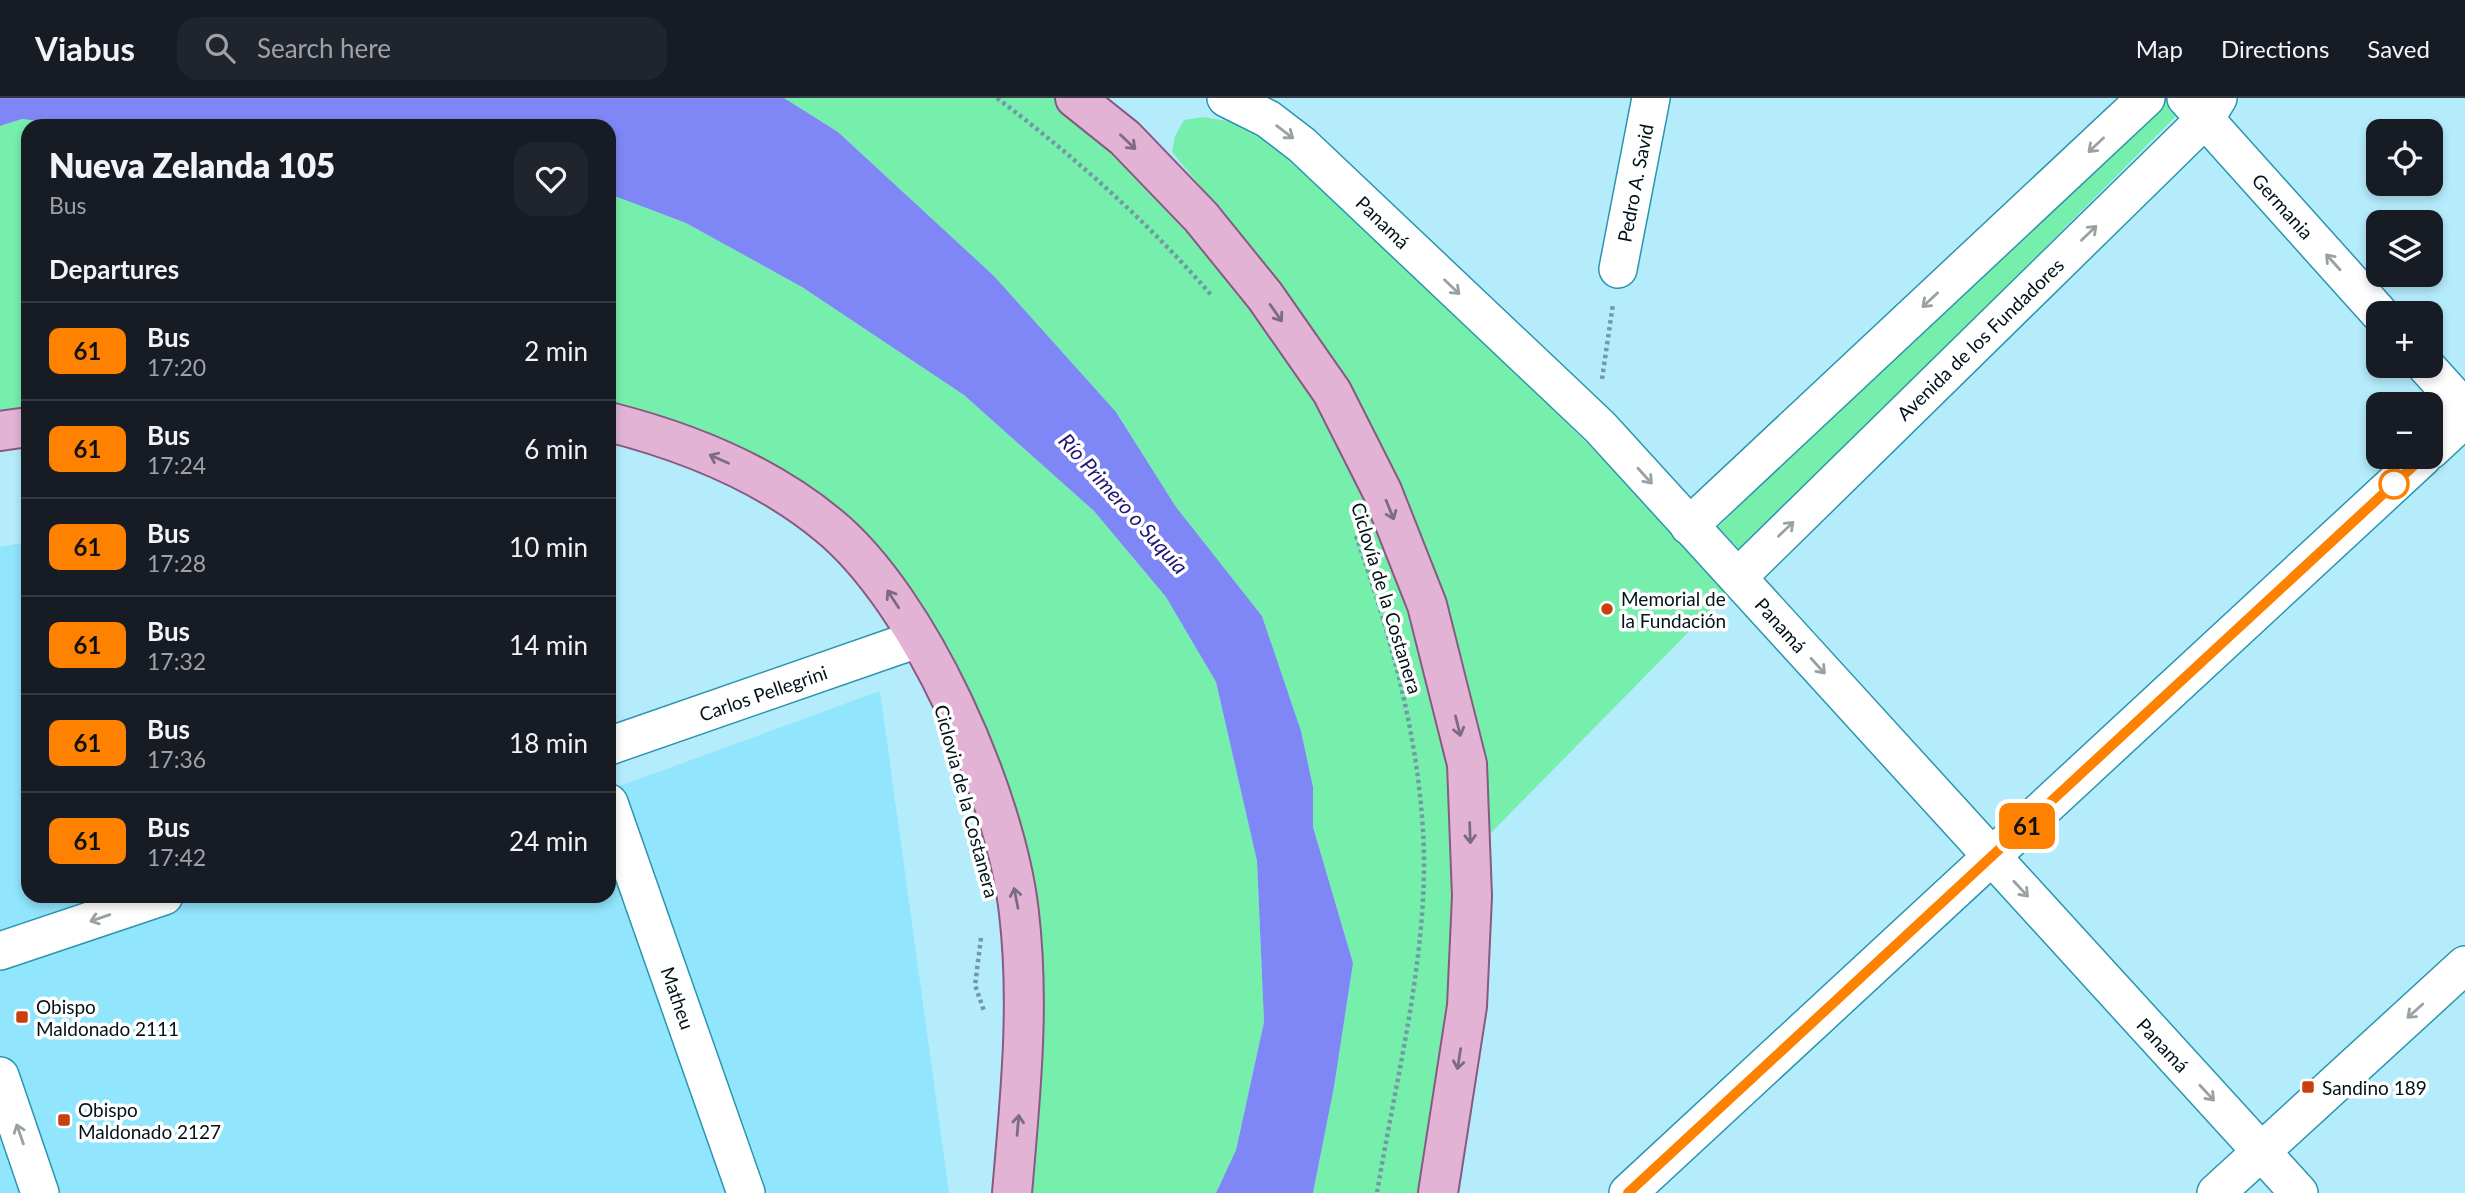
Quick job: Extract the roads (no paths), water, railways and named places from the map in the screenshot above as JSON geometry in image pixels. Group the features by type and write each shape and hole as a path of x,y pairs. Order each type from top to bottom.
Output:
{"main road":[{"path":"1075,98 1125,138 1201,217 1265,296 1332,392 1382,491 1427,605 1467,764 1472,896 1467,1006 1438,1193"},
{"path":"0,422 21,425"},
{"path":"616,424 715,457 772,485 829,525 867,563 893,597 951,700 973,747 1010,863 1019,912 1023,983 1021,1083 1012,1193"},
{"path":"0,431 21,427"}],"street":[{"name":"Panamá","path":"1227,98 1268,119 1303,145 1595,423 2299,1193"},
{"name":"Pedro A. Savid","path":"1618,269 1651,98"},
{"path":"1689,526 2146,98"},
{"name":"Germania","path":"2203,105 2369,301"},
{"name":"Avenida de los Fundadores","path":"1738,577 2203,105"},
{"path":"2437,378 2465,409"},
{"path":"2443,439 2465,418"},
{"path":"1628,1193 2410,469"},
{"name":"Carlos Pellegrini","path":"616,744 917,639"},
{"name":"Matheu","path":"616,823 746,1193"},
{"path":"0,951 143,903"},
{"path":"2216,1193 2465,965"},
{"path":"0,1076 40,1193"}],"water":[{"name":"Río Primero o Suquía","path":"0,98 784,98 838,132 994,276 1116,412 1176,507 1262,616 1301,731 1313,787 1313,827 1353,963 1334,1087 1313,1193 1216,1193 1236,1150 1264,1022 1257,861 1216,682 1166,597 1094,511 964,395 802,287 686,223 616,197 616,119 21,119 0,126"}],"place":[{"name":"Memorial de la Fundación","path":"1607,609"},
{"name":"Obispo Maldonado 2111","path":"22,1017"},
{"name":"Sandino 189","path":"2308,1087"},
{"name":"Obispo Maldonado 2127","path":"64,1120"}]}
